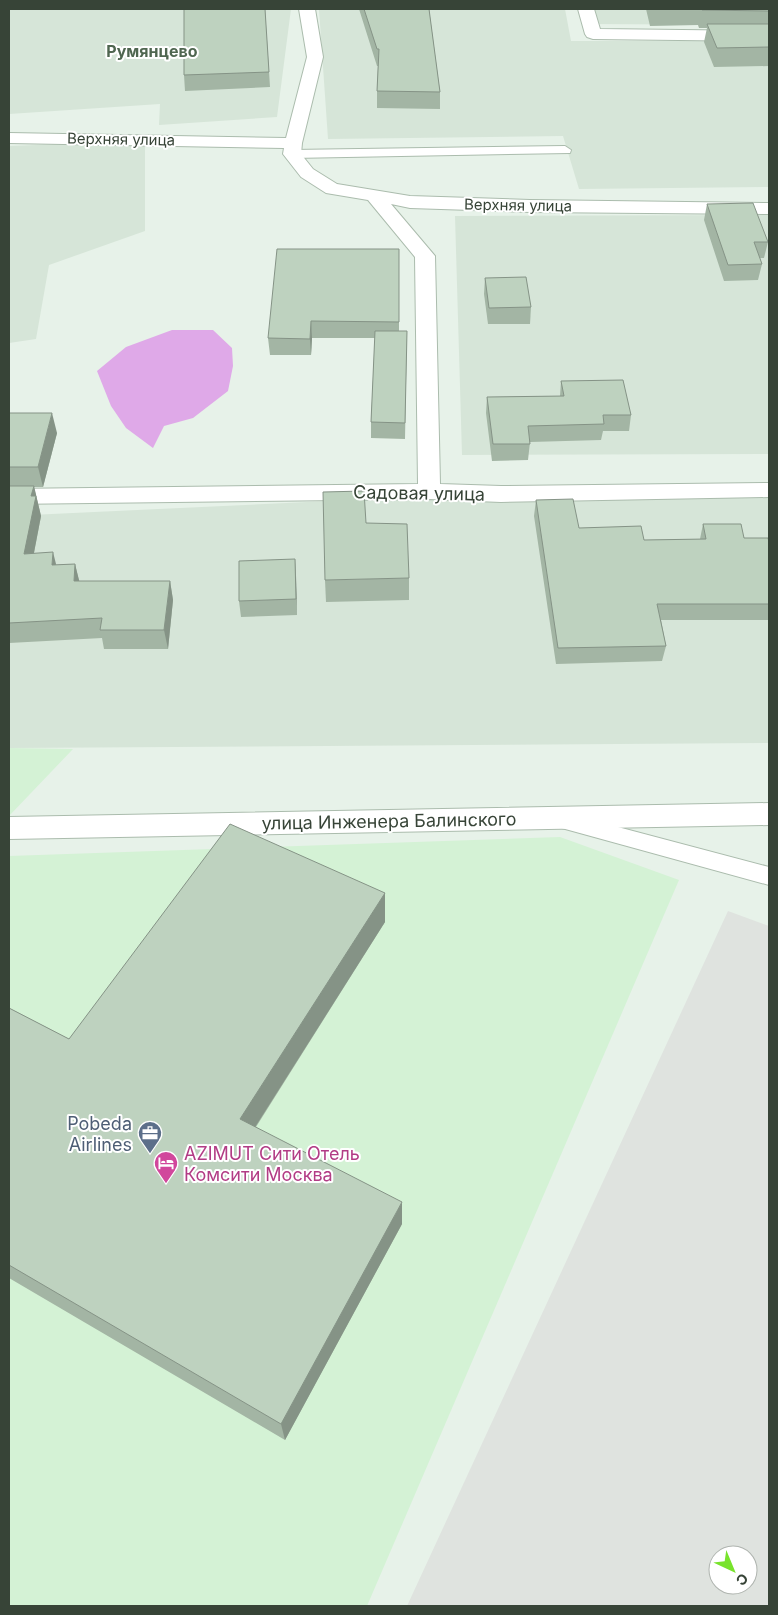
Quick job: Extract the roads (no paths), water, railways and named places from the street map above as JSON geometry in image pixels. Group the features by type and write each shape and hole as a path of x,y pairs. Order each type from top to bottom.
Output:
{"street":[{"path":"293,149 315,57 307,9"},
{"path":"586,9 594,34 769,36"},
{"name":"Верхняя улица","path":"9,138 293,149 307,173 332,189 410,202 521,206 769,208"},
{"path":"374,196 425,256 429,491"},
{"name":"Садовая улица","path":"9,497 429,491 501,494 769,490"},
{"name":"улица Инженера Балинского","path":"9,828 769,814"}],"lane":[{"path":"293,149 565,150"},
{"path":"553,818 769,876"}],"place":[{"name":"Pobeda Airlines","path":"150,1154"},
{"name":"AZIMUT Сити Отель Комсити Москва","path":"166,1184"}],"district":[{"name":"Румянцево","path":"152,51"}]}
